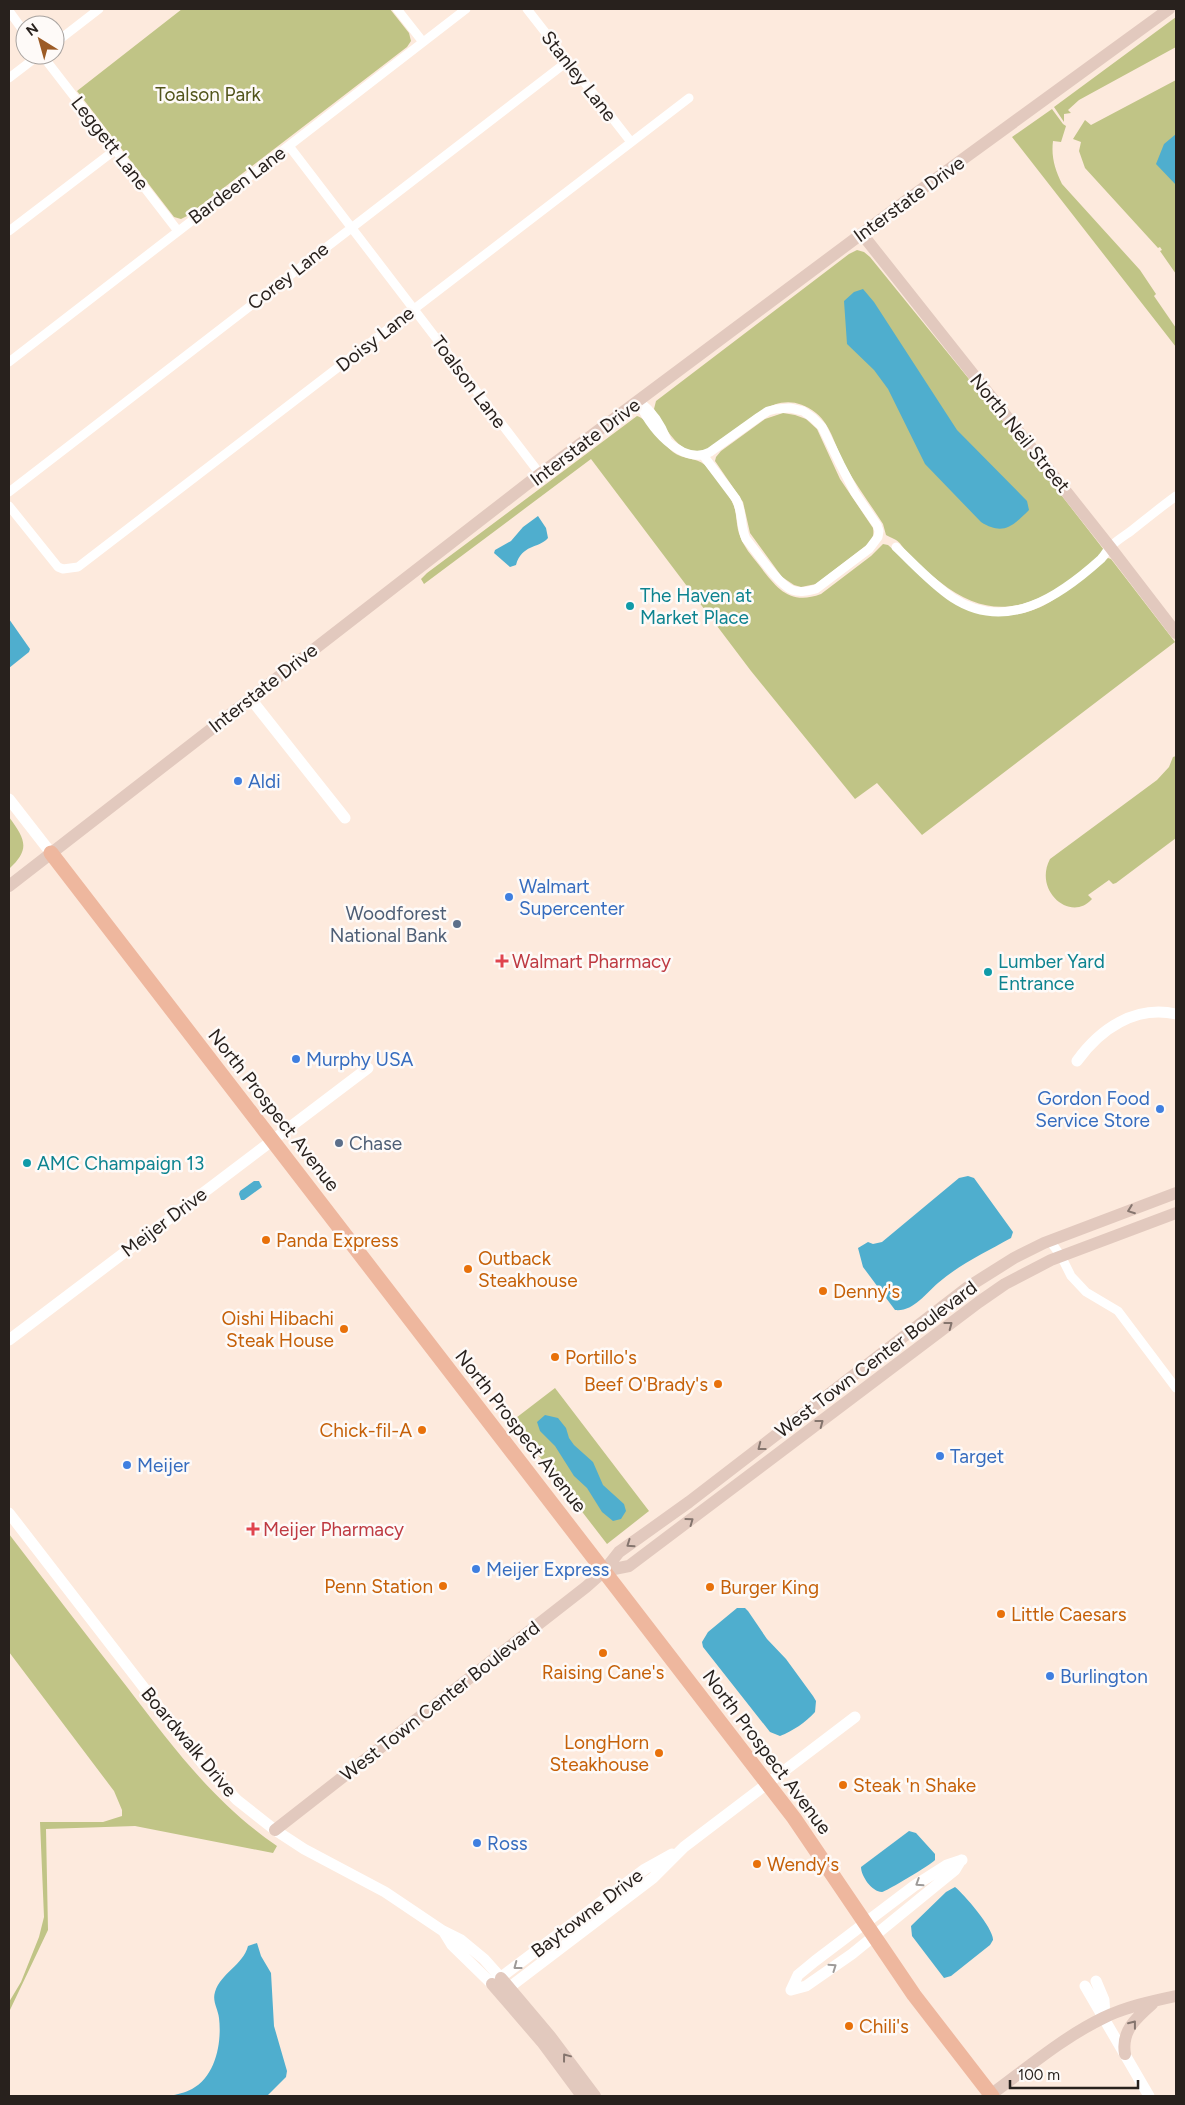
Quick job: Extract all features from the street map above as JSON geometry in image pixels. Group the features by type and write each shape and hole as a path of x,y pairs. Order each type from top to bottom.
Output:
{"main road":[{"name":"Interstate Drive","path":"9,886 540,474 862,234 1169,9"},
{"name":"North Neil Street","path":"862,234 1110,546 1176,633"},
{"name":"North Prospect Avenue","path":"51,853 767,1783 805,1834 914,1995 991,2096"},
{"name":"West Town Center Boulevard","path":"275,1830 604,1572 619,1552 689,1502 968,1287 1014,1258 1050,1241 1176,1193"},
{"name":"West Town Center Boulevard","path":"604,1572 629,1566 979,1302 1023,1274 1061,1256 1176,1213"},
{"path":"501,1986 582,2096"},
{"path":"501,1986 550,2036 596,2096"},
{"path":"991,2096 1071,2037 1105,2017 1176,1996"},
{"path":"1125,2054 1124,2040 1127,2032 1138,2016 1156,2001"}],"street":[{"path":"65,35 99,9"},
{"path":"397,9 423,42"},
{"name":"Bardeen Lane","path":"9,362 466,9"},
{"name":"Stanley Lane","path":"527,9 631,142"},
{"name":"Corey Lane","path":"9,492 568,61"},
{"path":"9,78 27,65"},
{"name":"Leggett Lane","path":"48,65 178,230"},
{"name":"Doisy Lane","path":"9,506 58,567 70,569 78,567 689,98"},
{"name":"Toalson Lane","path":"289,146 540,474"},
{"path":"9,231 115,150"},
{"path":"639,401 654,416 668,440 685,453 703,456 740,506 742,526 746,539 775,575 791,590 799,592 816,589 869,549 878,537 877,526 856,493 822,427 803,411 790,408 768,411 703,456"},
{"path":"896,547 953,598 968,605 998,613 1030,607 1046,600 1100,559 1110,546 1176,496"},
{"path":"250,698 345,818"},
{"name":"North Prospect Avenue","path":"9,799 51,853"},
{"path":"1077,1061 1096,1038 1122,1020 1159,1012 1176,1014"},
{"name":"Meijer Drive","path":"9,1340 368,1068"},
{"path":"1050,1241 1061,1256 1071,1276 1086,1292 1118,1311 1176,1388"},
{"name":"Boardwalk Drive","path":"9,1513 202,1763 237,1800 275,1830 304,1849 385,1892 443,1931 452,1945 501,1986"},
{"name":"Baytowne Drive","path":"501,1986 569,1942 653,1878 684,1847 855,1717"},
{"name":"Baytowne Drive","path":"501,1986 562,1932 645,1869 684,1847"},
{"path":"869,1930 798,1975 791,1990 806,1986 869,1930 914,1886 947,1865 962,1860 955,1870 869,1930"},
{"path":"562,1932 569,1942"},
{"path":"1090,1984 1094,2004 1105,2017 1149,2096"}],"green space":[{"name":"Toalson Park","path":"182,9 390,9 409,33 411,41 407,47 181,219 174,217 77,91"},
{"path":"1176,17 1176,47 1079,100 1068,110 1071,113 1064,114 1064,122 1054,107"},
{"path":"1176,80 1176,274 1160,251 1162,250 1160,247 1158,248 1085,168 1079,151 1081,142 1073,139 1085,120 1091,125"},
{"path":"1052,109 1066,126 1061,142 1053,141 1054,163 1062,184 1140,270 1156,294 1154,296 1176,328 1176,347 1012,137"},
{"path":"857,250 864,252 870,257 1016,437 1104,550 1072,578 1039,598 1023,604 1006,607 990,606 974,602 957,594 940,582 918,564 897,541 886,535 883,524 842,460 826,425 816,413 796,403 778,404 761,411 714,446 699,451 679,445 654,409 656,401 849,254"},
{"path":"783,413 806,419 817,429 840,479 873,528 872,539 868,544 816,584 801,587 782,577 750,533 743,502 715,461 721,451 765,419"},
{"path":"637,416 646,422 677,455 705,465 731,500 735,509 739,532 746,547 771,580 784,592 792,596 800,598 821,594 871,556 883,544 888,545 951,601 976,612 989,615 1015,615 1041,607 1053,600 1108,558 1111,559 1175,642 922,835 877,783 855,799 751,671 591,459 424,584 421,579 427,573"},
{"path":"1176,756 1176,838 1116,883 1113,884 1109,880 1088,895 1092,899 1083,905 1074,907 1065,905 1057,900 1050,892 1046,882 1046,871 1050,859 1157,780 1169,767 1173,757"},
{"path":"9,817 22,838 23,850 21,856 9,869"},
{"path":"555,1388 649,1511 607,1544 512,1421"},
{"path":"9,1534 161,1731 196,1773 233,1811 277,1846 273,1853 135,1826 46,1829 48,1930 9,2012 9,2002 21,1982 39,1937 44,1917 40,1822 103,1822 122,1816 122,1810 114,1791 9,1652"}],"water":[{"path":"1176,134 1176,185 1156,164 1164,144"},
{"path":"863,289 874,302 957,430 1027,501 1029,510 1013,525 1002,529 981,522 925,464 888,389 874,370 847,344 844,301 854,292"},
{"path":"538,516 546,528 548,538 522,553 516,565 510,567 494,553 495,550 511,541 523,527"},
{"path":"9,619 30,649 29,652 9,668"},
{"path":"968,1176 974,1178 1013,1232 1011,1238 955,1270 913,1305 901,1310 895,1310 863,1267 858,1248 868,1242 873,1244 882,1242 959,1178"},
{"path":"254,1181 259,1181 262,1187 244,1200 241,1200 240,1191"},
{"path":"545,1415 558,1418 566,1428 569,1438 574,1445 593,1462 603,1485 624,1504 626,1511 621,1519 613,1521 602,1512 587,1488 574,1476 555,1446 540,1431 537,1422"},
{"path":"737,1608 745,1608 748,1611 767,1639 786,1659 816,1701 815,1712 811,1716 794,1729 780,1736 770,1732 703,1647 702,1642 708,1632"},
{"path":"909,1831 916,1833 935,1854 935,1860 885,1891 882,1892 874,1889 865,1879 861,1867"},
{"path":"955,1887 984,1920 993,1940 990,1945 951,1976 944,1978 912,1936 911,1926 946,1892"},
{"path":"257,1943 261,1956 271,1973 274,2026 287,2071 286,2077 267,2096 170,2096 192,2089 207,2076 216,2058 220,2027 215,1992 222,1979 242,1959 248,1946"}],"place":[{"name":"The Haven at Market Place","path":"630,606"},
{"name":"Aldi","path":"238,781"},
{"name":"Walmart Supercenter","path":"509,897"},
{"name":"Woodforest National Bank","path":"457,924"},
{"name":"Walmart Pharmacy","path":"502,961"},
{"name":"Lumber Yard Entrance","path":"988,972"},
{"name":"Murphy USA","path":"296,1059"},
{"name":"Gordon Food Service Store","path":"1160,1109"},
{"name":"Chase","path":"339,1143"},
{"name":"AMC Champaign 13","path":"27,1163"},
{"name":"Panda Express","path":"266,1240"},
{"name":"Outback Steakhouse","path":"468,1269"},
{"name":"Denny's","path":"823,1291"},
{"name":"Oishi Hibachi Steak House","path":"344,1329"},
{"name":"Portillo's","path":"555,1357"},
{"name":"Beef O'Brady's","path":"718,1384"},
{"name":"Chick-fil-A","path":"422,1430"},
{"name":"Target","path":"940,1456"},
{"name":"Meijer","path":"127,1465"},
{"name":"Meijer Pharmacy","path":"253,1529"},
{"name":"Meijer Express","path":"476,1569"},
{"name":"Penn Station","path":"443,1586"},
{"name":"Burger King","path":"710,1587"},
{"name":"Little Caesars","path":"1001,1614"},
{"name":"Raising Cane's","path":"603,1653"},
{"name":"Burlington","path":"1050,1676"},
{"name":"LongHorn Steakhouse","path":"659,1753"},
{"name":"Steak 'n Shake","path":"843,1785"},
{"name":"Ross","path":"477,1843"},
{"name":"Wendy's","path":"757,1864"},
{"name":"Chili's","path":"849,2026"}]}
